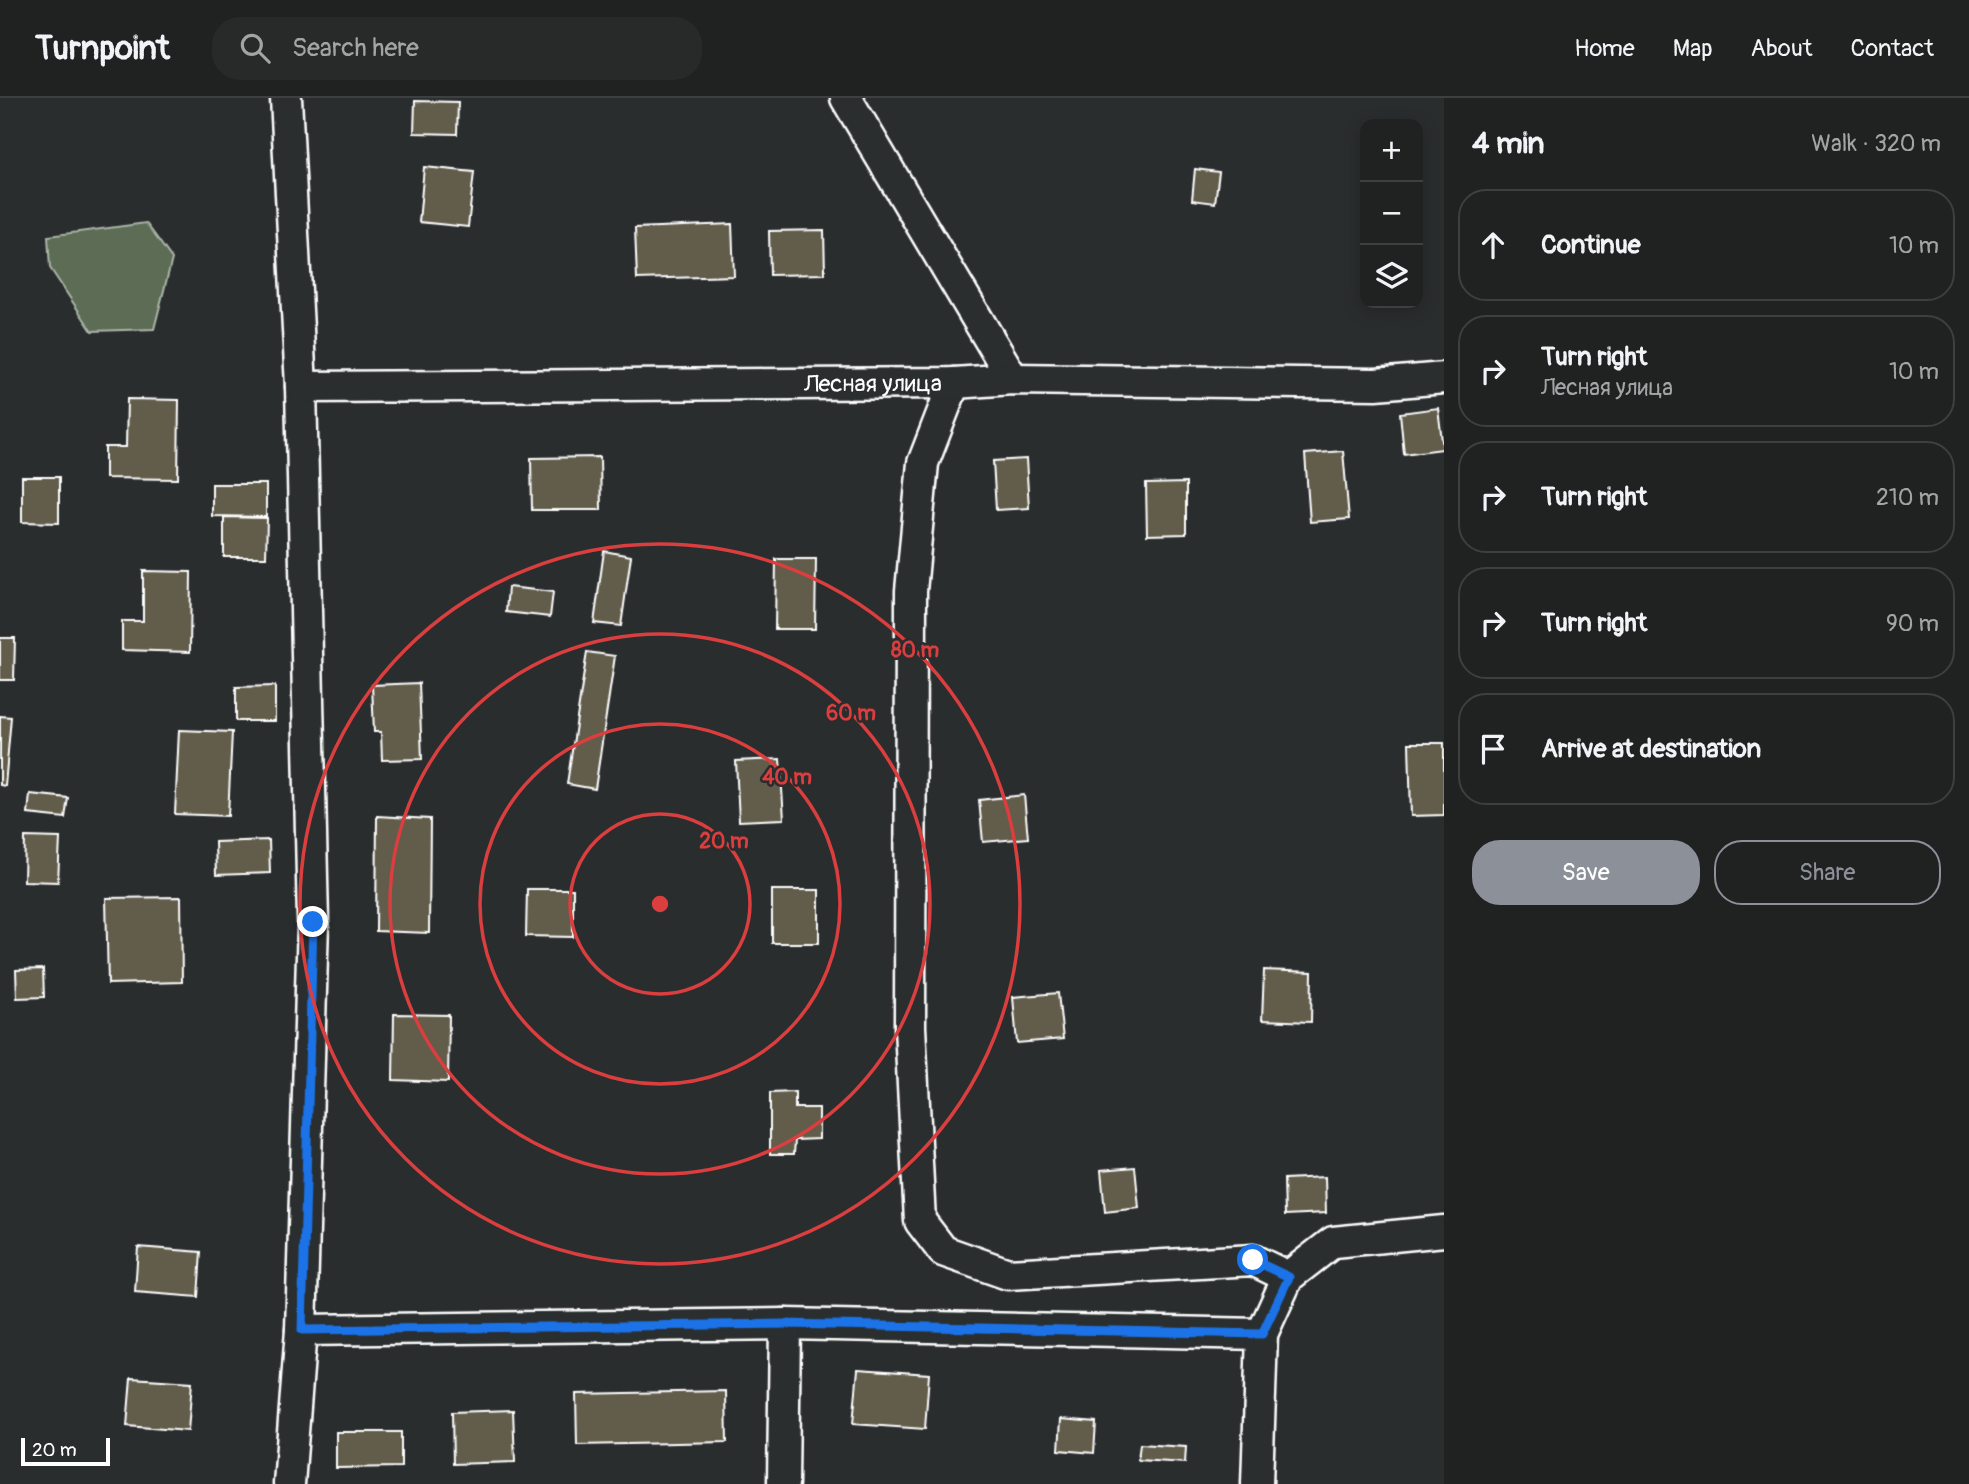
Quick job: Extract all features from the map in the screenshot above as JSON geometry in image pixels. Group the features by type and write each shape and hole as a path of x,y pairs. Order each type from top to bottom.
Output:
{"street":[{"path":"286,98 301,387 313,922 302,1330 289,1484"},
{"path":"846,98 1013,379"},
{"name":"Лесная улица","path":"301,387 954,383 1013,379 1376,384 1444,378"},
{"path":"954,383 923,463 911,591 910,1027 920,1221 943,1251 1009,1274 1253,1260 1289,1277"},
{"path":"1257,1484 1262,1334 1289,1277 1333,1242 1444,1231"},
{"path":"302,1330 785,1324 1262,1334"},
{"path":"782,1484 785,1324"}],"green space":[{"path":"146,223 172,259 154,329 92,331 50,268 48,236"}],"building":[{"path":"415,101 458,102 457,134 414,133"},
{"path":"424,167 474,172 468,227 419,222"},
{"path":"1195,169 1219,172 1215,203 1192,200"},
{"path":"732,224 734,276 637,279 635,228"},
{"path":"824,230 825,274 770,275 769,231"},
{"path":"127,399 179,400 178,479 105,478 105,447 126,447"},
{"path":"1438,408 1443,449 1404,454 1400,413"},
{"path":"1343,451 1349,519 1310,522 1305,454"},
{"path":"600,457 601,510 532,510 531,458"},
{"path":"1026,459 1029,508 996,510 993,461"},
{"path":"22,477 59,477 59,523 22,522"},
{"path":"1186,483 1186,534 1147,535 1146,484"},
{"path":"212,484 266,484 266,517 212,516"},
{"path":"224,517 267,518 266,557 224,557"},
{"path":"604,551 631,556 621,626 594,623"},
{"path":"776,559 816,559 815,629 775,629"},
{"path":"143,571 191,572 190,652 122,650 122,621 143,621"},
{"path":"508,587 553,592 550,617 506,612"},
{"path":"0,638 15,638 14,680 0,680"},
{"path":"587,652 615,656 595,789 567,784"},
{"path":"419,683 422,759 382,760 381,732 374,732 372,685"},
{"path":"275,686 275,721 236,721 236,687"},
{"path":"0,716 11,717 5,786 0,785"},
{"path":"179,730 232,732 228,816 175,814"},
{"path":"1409,743 1444,743 1444,815 1411,816"},
{"path":"780,759 784,819 739,821 736,761"},
{"path":"30,794 68,798 65,818 28,814"},
{"path":"1024,795 1028,838 983,842 979,800"},
{"path":"377,816 430,819 429,933 376,931"},
{"path":"25,837 60,838 58,882 24,881"},
{"path":"269,840 270,873 216,875 215,842"},
{"path":"527,889 573,889 573,937 526,936"},
{"path":"772,890 819,890 819,943 772,943"},
{"path":"181,897 182,982 108,984 106,898"},
{"path":"43,969 44,997 17,998 16,970"},
{"path":"1264,970 1312,972 1311,1022 1262,1020"},
{"path":"1058,993 1063,1039 1017,1043 1013,997"},
{"path":"394,1014 449,1015 448,1082 393,1080"},
{"path":"795,1092 795,1108 819,1108 819,1139 795,1140 794,1154 770,1154 770,1093"},
{"path":"1135,1167 1139,1208 1105,1212 1101,1170"},
{"path":"1325,1177 1326,1213 1285,1215 1284,1179"},
{"path":"138,1247 201,1252 198,1297 135,1292"},
{"path":"858,1369 929,1374 925,1429 853,1424"},
{"path":"131,1378 192,1382 188,1431 127,1426"},
{"path":"726,1391 727,1442 577,1445 576,1394"},
{"path":"513,1410 515,1462 453,1464 452,1412"},
{"path":"1061,1419 1096,1422 1094,1453 1059,1450"},
{"path":"336,1432 401,1432 401,1467 336,1468"},
{"path":"1140,1444 1186,1447 1185,1463 1138,1460"}],"route":[{"path":"313,922 302,1330 785,1324 1262,1334 1289,1277 1253,1260"}]}
